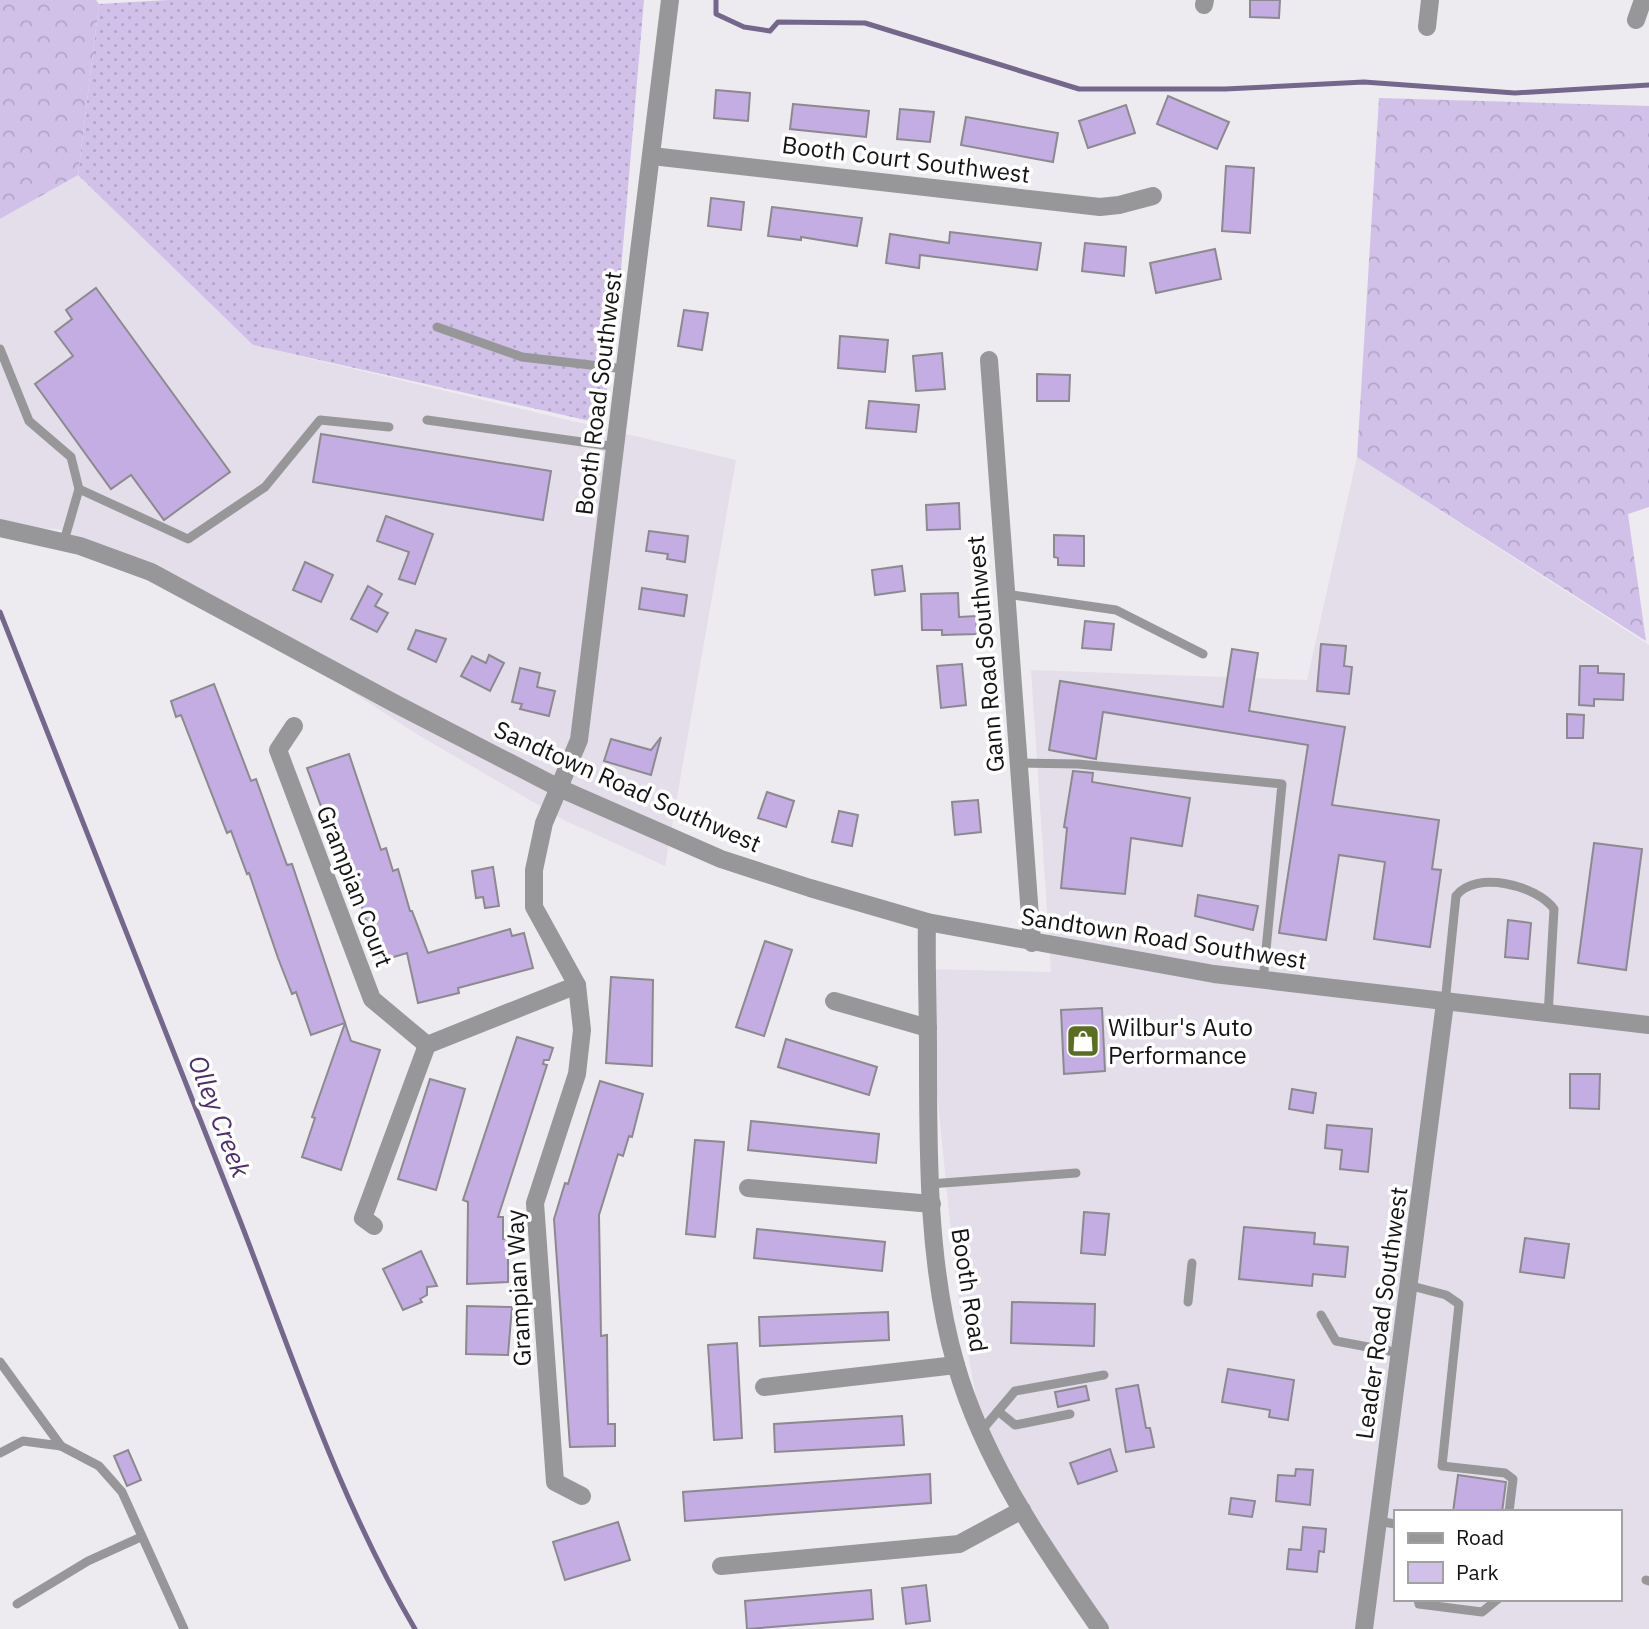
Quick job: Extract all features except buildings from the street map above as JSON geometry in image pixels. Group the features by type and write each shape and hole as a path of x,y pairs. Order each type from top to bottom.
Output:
{"street":[{"path":"1427,27 1430,0"},
{"path":"1636,20 1643,0"},
{"name":"Booth Road Southwest","path":"559,788 579,740 670,1"},
{"name":"Booth Court Southwest","path":"652,156 1100,207 1153,196"},
{"name":"Gann Road Southwest","path":"989,360 1004,594 1032,943"},
{"name":"Sandtown Road Southwest","path":"0,527 64,541 151,572 559,788 721,859 927,922 1032,943 1263,981 1548,1016 1649,1025"},
{"name":"Grampian Court","path":"294,726 278,750 372,999 426,1045"},
{"name":"Grampian Way","path":"559,788 544,823 534,870 534,907 577,985 582,1030 576,1074 535,1203 555,1482 582,1496"},
{"name":"Booth Road","path":"927,922 930,1184 942,1294 956,1365 982,1430 1033,1533 1100,1629"},
{"path":"374,1226 363,1218 426,1045 577,985"},
{"path":"834,1001 928,1028"},
{"name":"Leader Road Southwest","path":"1364,1629 1387,1522 1400,1353 1445,1003"},
{"path":"748,1188 932,1204"},
{"path":"764,1387 956,1365"},
{"path":"721,1566 959,1544 1022,1510"}],"lane":[{"path":"437,327 522,357 626,369"},
{"path":"0,349 29,421 71,457 79,489 64,541"},
{"path":"79,489 188,538 265,487 320,420 389,427"},
{"path":"427,420 617,447"},
{"path":"1004,594 1116,610 1203,654"},
{"path":"1018,763 1078,764 1282,784 1263,981"},
{"path":"1445,1003 1457,896 1462,888 1472,885 1505,885 1535,894 1554,909 1548,1016"},
{"path":"930,1184 1076,1173"},
{"path":"1188,1303 1192,1263"},
{"path":"1408,1285 1446,1295 1459,1304 1442,1466 1505,1473 1513,1479 1509,1510"},
{"path":"1321,1315 1335,1341 1400,1353"},
{"path":"0,1362 61,1446"},
{"path":"982,1430 1015,1391 1104,1375"},
{"path":"998,1411 1015,1425 1070,1414"},
{"path":"0,1453 23,1441 61,1446 99,1465 122,1492 184,1629"},
{"path":"18,1604 88,1561 141,1537"},
{"path":"1418,1601 1419,1604 1482,1612 1496,1601"}],"shaded area":[{"path":"78,175 253,345 736,460 665,866 566,821 415,733 244,621 59,529 0,527 0,219"},
{"path":"1357,457 1649,645 1649,1629 1101,1629 1042,1525 983,1438 956,1284 925,969 1051,972 1031,670 1307,680"}],"green space":[{"path":"0,0 96,0 99,4 78,175 0,219"},
{"path":"168,0 644,0 621,270 603,424 253,345 78,175 99,4"},
{"path":"1379,98 1649,106 1649,507 1628,514 1646,641 1357,457"}],"waterway":[{"path":"716,0 716,14 744,27 770,31 778,22 865,23 1079,89 1225,89 1364,82 1515,93 1649,85"},
{"name":"Olley Creek","path":"0,612 340,1479 363,1530 415,1629"}],"place":[{"name":"Wilbur's Auto Performance","path":"1083,1041"}]}
